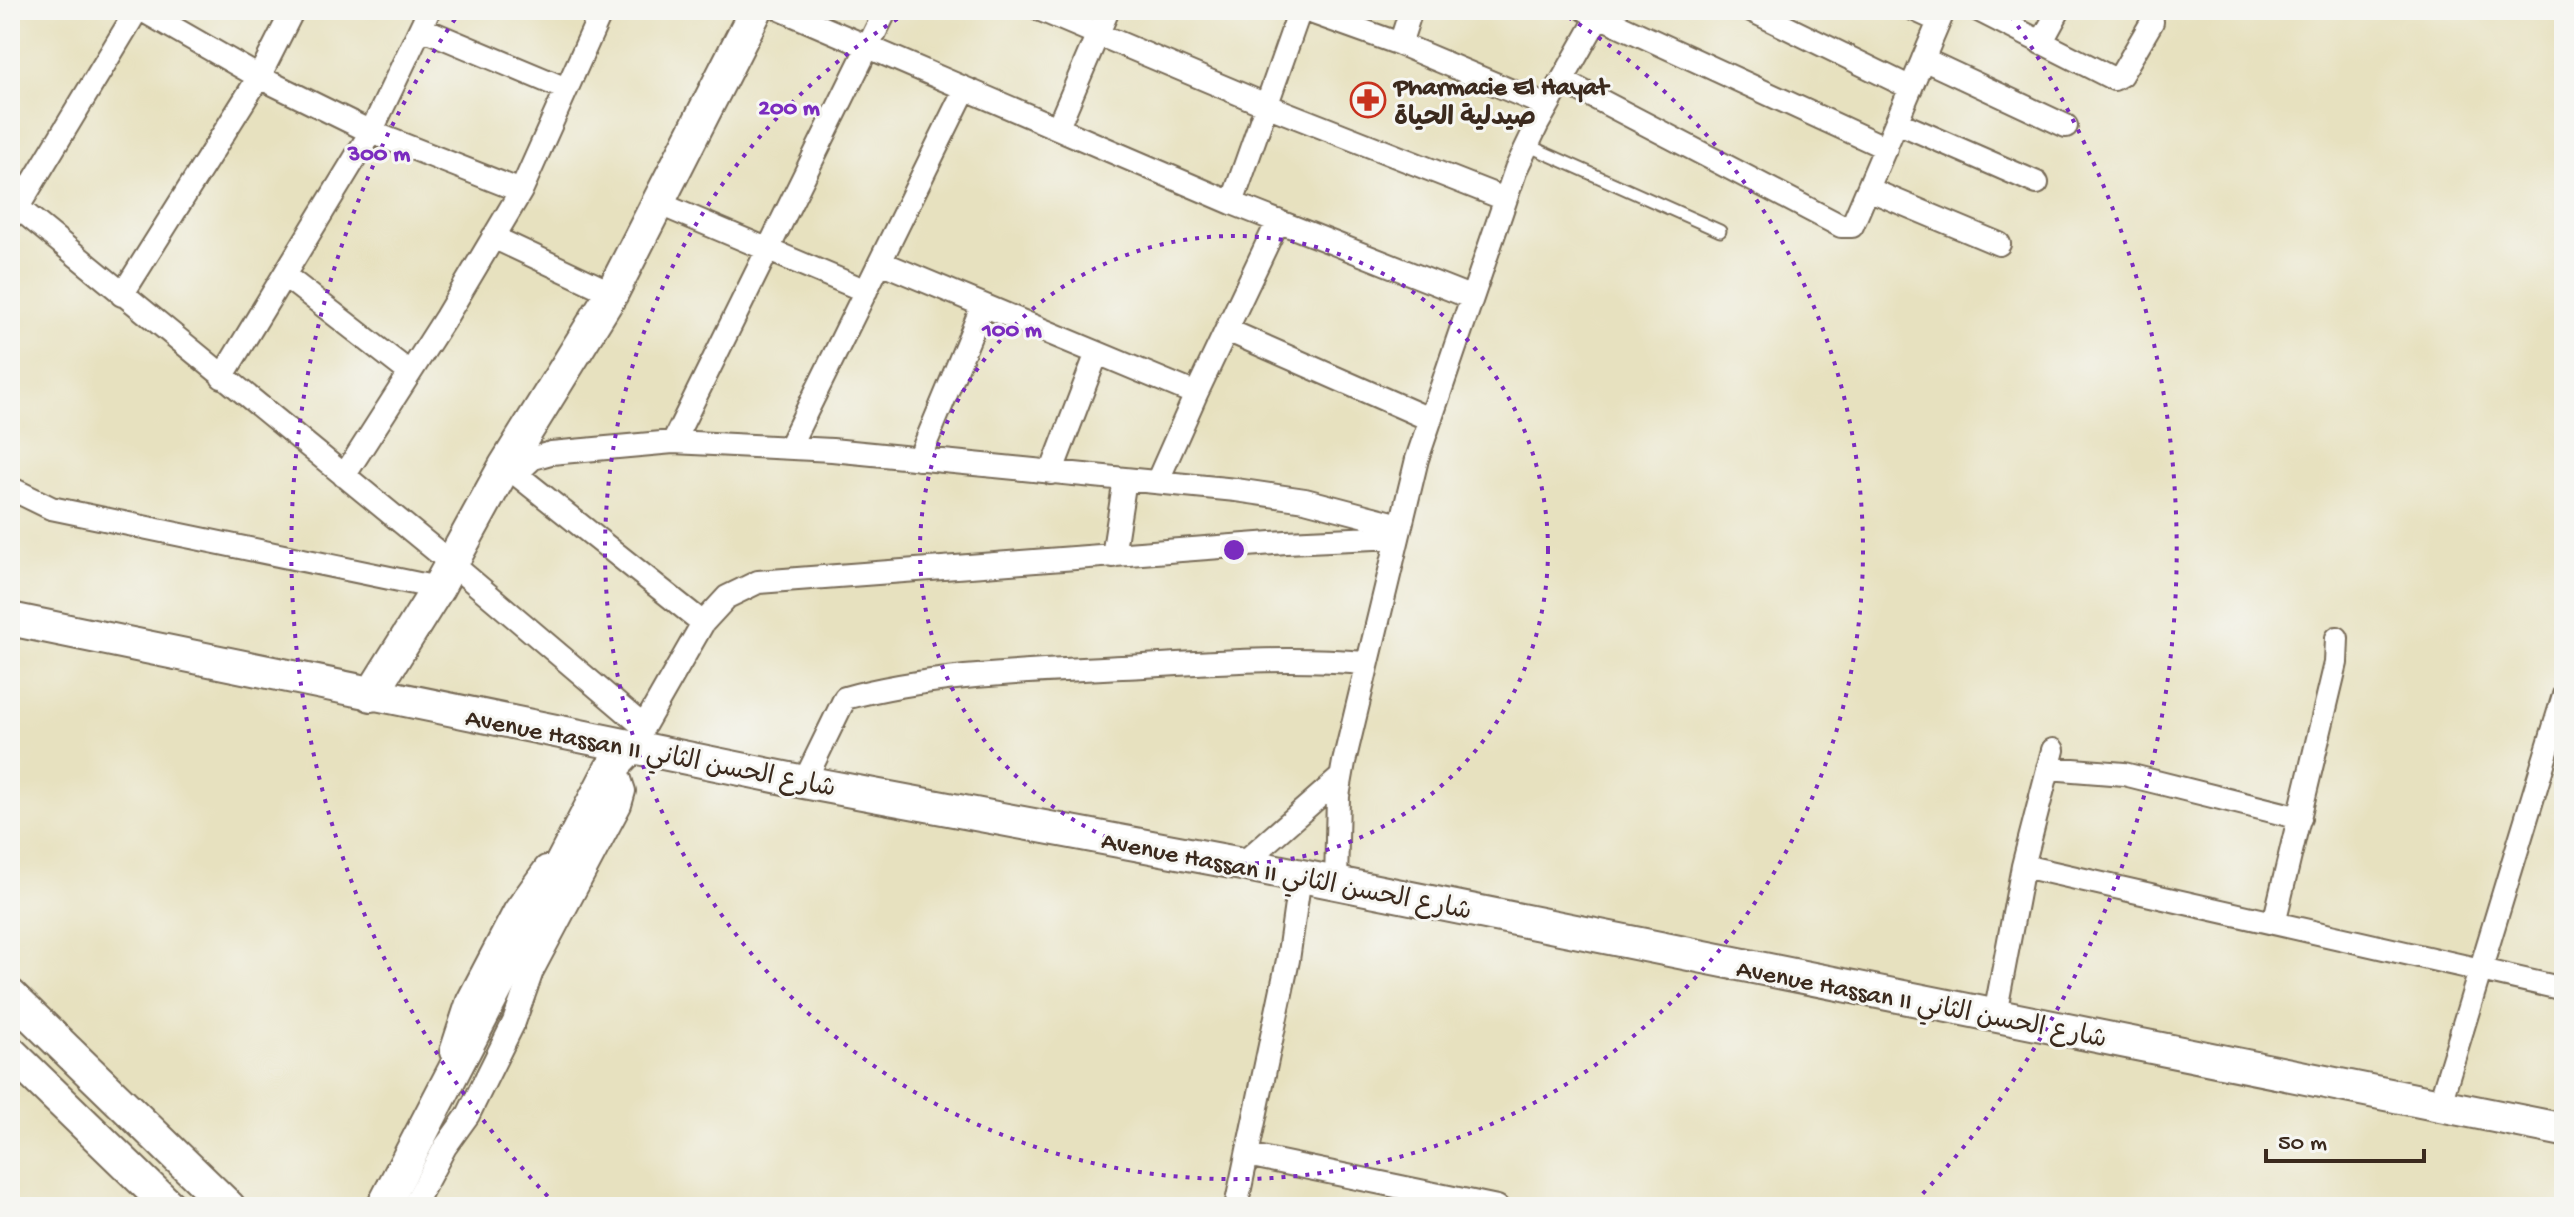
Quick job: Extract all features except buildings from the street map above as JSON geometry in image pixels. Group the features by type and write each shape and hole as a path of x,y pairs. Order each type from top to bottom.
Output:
{"main road":[{"path":"371,695 511,469 612,293 660,204 756,10"},
{"name":"Avenue Hassan II شارع الحسن الثاني","path":"10,619 371,695 637,737 804,782 1242,864 2564,1130"},
{"path":"400,1207 496,1013 620,779 637,737"},
{"path":"383,1207 610,770 637,737"},
{"path":"10,995 229,1207"},
{"path":"10,1052 170,1207"}],"street":[{"path":"521,191 371,132 259,77 140,10 14,204 344,476 444,576 637,737 703,623 727,597 758,582 1398,531"},
{"path":"122,295 259,77 293,10"},
{"path":"344,476 521,191 602,10"},
{"path":"782,10 1232,203 1470,297"},
{"path":"673,442 886,10"},
{"path":"1041,10 1266,105 1505,199"},
{"path":"1058,127 1108,10"},
{"path":"1232,203 1302,10 1400,44 1547,106"},
{"path":"1400,44 1411,10"},
{"path":"1751,10 1911,88"},
{"path":"1563,81 1841,226 1852,226 1941,16 1915,10"},
{"path":"1978,10 2114,79 2121,75 2152,22 2151,10"},
{"path":"2041,43 2059,10"},
{"path":"1336,883 1341,777 1365,663 1429,419 1505,199 1527,145 1563,81 1595,12 1886,148"},
{"path":"222,377 371,132 425,19 566,89"},
{"path":"1923,59 2066,126"},
{"path":"789,447 965,89"},
{"path":"1897,122 2037,183"},
{"path":"1868,189 1999,244"},
{"path":"660,204 866,291"},
{"path":"1157,482 1278,221"},
{"path":"493,237 612,293"},
{"path":"880,262 1196,394"},
{"path":"284,275 410,373"},
{"path":"919,459 983,305"},
{"path":"1227,330 1429,419"},
{"path":"1051,473 1097,353"},
{"path":"703,623 511,469 551,453 673,442 789,447 1157,482 1305,500 1398,531"},
{"path":"1113,556 1125,479"},
{"path":"10,488 51,508 444,576"},
{"path":"2274,923 2336,663 2337,638"},
{"path":"804,782 845,698 884,688 1054,671 1246,660 1304,658 1365,663"},
{"path":"2439,1106 2564,695"},
{"path":"1995,1015 2023,866 2051,759 2300,818"},
{"path":"1242,864 1341,777"},
{"path":"413,1207 445,1147 468,1115 514,1022 532,971 620,805 624,791 620,779"},
{"path":"370,1207 453,1049 463,1011 515,910 542,875 567,828 590,812"},
{"path":"2023,866 2564,989"},
{"path":"1236,1207 1288,960 1300,876"},
{"path":"1247,1155 1497,1207"}],"lane":[{"path":"1527,145 1720,231"}],"place":[{"name":"Pharmacie El Hayat صيدلية الحياة","path":"1368,100"}]}
